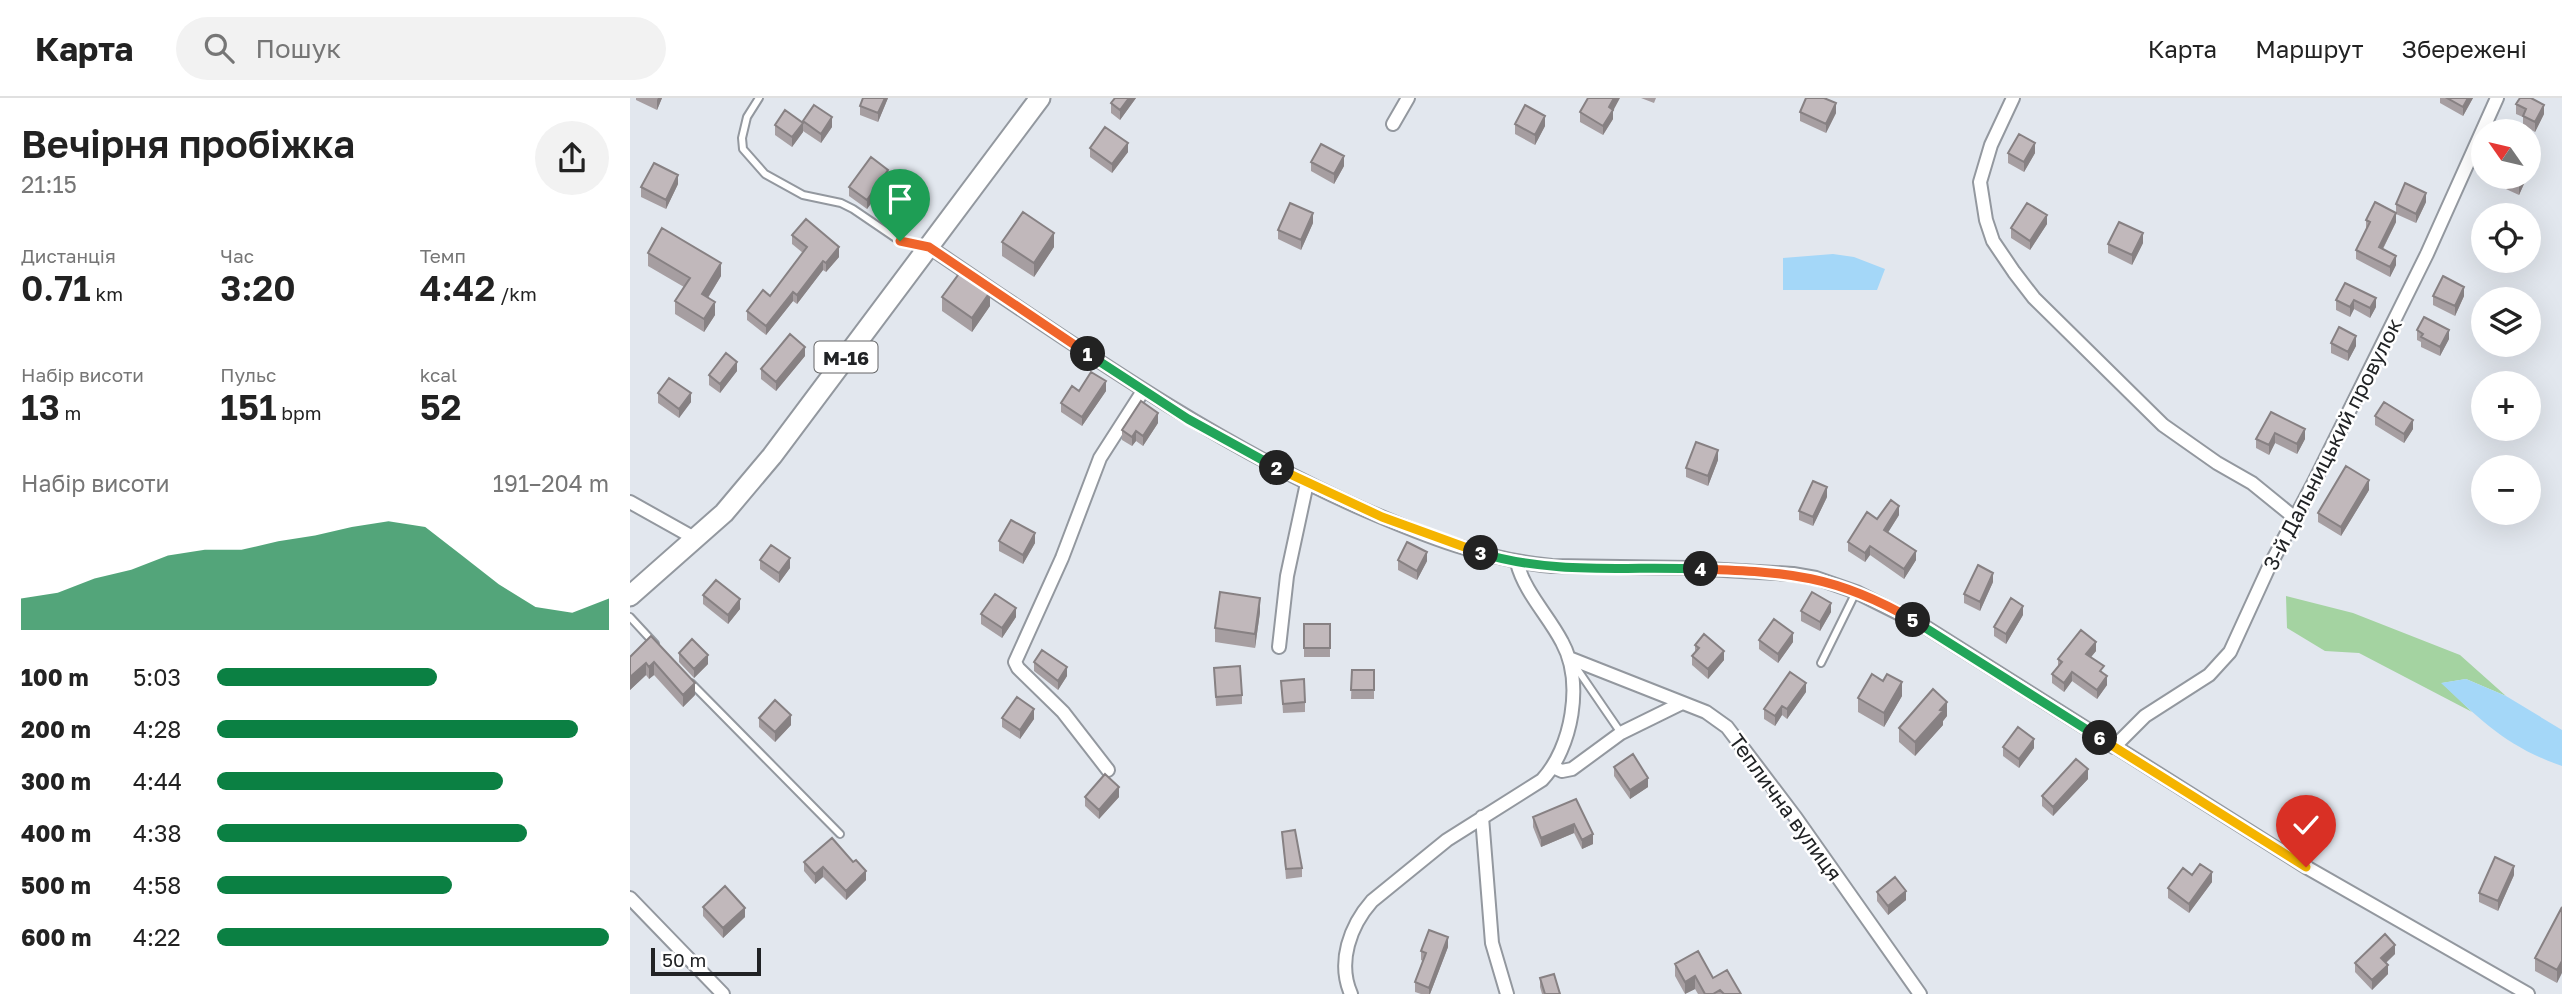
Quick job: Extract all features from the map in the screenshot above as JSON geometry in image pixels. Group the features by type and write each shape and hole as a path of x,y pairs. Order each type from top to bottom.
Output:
{"highway":[{"name":"М-16","path":"630,596 723,513 772,456 1040,98"}],"street":[{"path":"1393,124 1408,98"},
{"path":"2012,98 1991,145 1980,182 1986,220 1993,241 2034,298 2163,425 2217,463 2252,483 2295,518"},
{"name":"3-й Дальницький провулок","path":"2114,747 2131,727 2209,675 2230,652 2267,569 2421,266 2497,98"},
{"path":"929,247 1198,425 1307,483 1414,530 1486,555 1517,562 1552,566 1770,571 1816,578 1856,592 1924,626 2306,867 2528,994"},
{"path":"1108,770 1063,712 1017,668 1015,662 1062,558 1100,458 1143,391"},
{"path":"1279,647 1287,576 1307,483"},
{"path":"630,502 696,539"},
{"path":"1351,994 1345,957 1348,942 1362,912 1421,859 1482,817 1536,785 1553,767 1565,739 1571,707 1569,658 1553,627 1526,588 1517,562"},
{"name":"Теплична вулиця","path":"1569,658 1712,715 1733,734 1920,994"},
{"path":"1553,767 1562,771 1572,769 1621,733 1682,702"},
{"path":"1482,817 1492,943 1507,994"},
{"path":"630,898 723,994"}],"lane":[{"path":"759,98 747,117 742,138 743,149 765,173 803,195 847,206 900,241 929,247"},
{"path":"1821,663 1856,592"},
{"path":"630,617 657,647"},
{"path":"1569,658 1582,673 1621,733"},
{"path":"686,678 840,834"}],"green space":[{"path":"2286,596 2353,613 2460,655 2506,696 2466,679 2442,683 2472,712 2359,653 2325,651 2287,628"}],"water":[{"path":"1833,254 1854,257 1885,269 1877,290 1783,290 1783,258"},
{"path":"2466,679 2506,696 2562,730 2562,766 2543,759 2496,732 2441,683"}],"building":[{"path":"863,98 885,98 878,113 860,106"},
{"path":"1115,98 1129,98 1120,110 1111,103"},
{"path":"1588,98 1614,98 1609,107 1613,110 1603,126 1580,112"},
{"path":"1806,98 1824,98 1836,103 1826,124 1800,112"},
{"path":"2447,98 2468,98 2463,107"},
{"path":"2520,98 2531,98 2544,105 2537,119 2529,119 2523,116 2526,109 2516,104"},
{"path":"814,105 832,117 821,134 803,121"},
{"path":"1525,105 1545,116 1535,135 1515,124"},
{"path":"785,110 803,123 792,137 775,125"},
{"path":"1105,127 1128,143 1112,164 1090,148"},
{"path":"2019,134 2035,143 2024,162 2008,153"},
{"path":"1321,144 1344,156 1334,174 1311,162"},
{"path":"871,157 888,170 867,200 849,187"},
{"path":"654,163 678,175 666,200 641,187"},
{"path":"2405,183 2426,193 2416,214 2396,204"},
{"path":"2375,202 2396,213 2379,247 2396,256 2390,267 2356,250 2370,222 2366,220"},
{"path":"1290,203 1313,213 1301,240 1278,230"},
{"path":"2027,203 2047,215 2030,241 2011,228"},
{"path":"1023,212 1054,233 1034,263 1002,242"},
{"path":"806,219 839,247 826,263 823,261 797,295 793,292 766,326 747,311 763,290 770,296 807,247 792,235"},
{"path":"2119,222 2143,233 2132,255 2108,244"},
{"path":"662,228 721,263 702,294 715,302 704,319 675,301 690,278 648,253"},
{"path":"961,271 990,292 972,318 942,297"},
{"path":"2443,276 2464,287 2455,306 2433,296"},
{"path":"2345,283 2376,298 2370,308 2354,300 2350,307 2336,300"},
{"path":"2424,317 2449,330 2440,347 2421,337 2423,334 2417,330"},
{"path":"2339,327 2356,336 2348,352 2331,343"},
{"path":"790,334 805,347 776,382 761,369"},
{"path":"726,353 737,362 720,384 709,375"},
{"path":"1091,372 1106,381 1082,417 1061,403 1072,386 1079,391"},
{"path":"669,378 691,393 679,409 658,393"},
{"path":"1141,401 1158,413 1143,436 1136,431 1132,437 1122,430"},
{"path":"2384,402 2413,420 2404,434 2375,416"},
{"path":"2271,412 2305,429 2297,444 2275,433 2269,445 2256,439"},
{"path":"1696,442 1718,450 1708,476 1686,468"},
{"path":"2346,466 2369,480 2341,527 2318,513"},
{"path":"1813,481 1827,487 1813,517 1799,511"},
{"path":"1891,500 1899,506 1884,530 1916,551 1904,569 1870,546 1865,553 1848,542 1867,512 1877,519"},
{"path":"1011,520 1035,533 1023,555 999,541"},
{"path":"1407,542 1427,552 1417,571 1398,560"},
{"path":"771,545 790,558 779,573 760,560"},
{"path":"1978,565 1993,573 1980,602 1964,594"},
{"path":"716,580 740,599 728,615 703,595"},
{"path":"1220,592 1260,598 1255,634 1215,628"},
{"path":"1812,592 1831,603 1820,622 1801,611"},
{"path":"995,594 1016,608 1002,628 981,614"},
{"path":"2011,598 2023,606 2006,634 1994,627"},
{"path":"1774,619 1793,633 1778,654 1759,640"},
{"path":"1304,624 1330,624 1330,648 1304,648"},
{"path":"2081,630 2096,642 2086,654 2104,666 2100,671 2107,676 2097,690 2072,672 2064,683 2052,674 2062,662 2058,659"},
{"path":"1704,634 1724,651 1708,669 1692,656 1699,648 1695,645"},
{"path":"651,636 695,683 683,695 654,662 649,667 646,663 630,677 630,657"},
{"path":"692,639 708,655 694,669 679,653"},
{"path":"1042,650 1067,667 1058,681 1034,662"},
{"path":"1240,666 1242,695 1216,697 1214,668"},
{"path":"1352,670 1374,670 1374,690 1351,690"},
{"path":"1790,672 1806,683 1787,709 1782,706 1775,716 1764,709"},
{"path":"1872,674 1883,681 1887,674 1902,682 1884,713 1858,698"},
{"path":"1304,679 1305,702 1283,704 1281,681"},
{"path":"1933,689 1947,702 1940,710 1943,711 1915,742 1899,728"},
{"path":"1017,697 1034,709 1020,730 1002,718"},
{"path":"775,700 791,715 775,732 759,718"},
{"path":"2018,727 2034,739 2019,759 2003,747"},
{"path":"1633,754 1648,778 1630,790 1614,767"},
{"path":"2076,759 2088,769 2053,807 2042,796"},
{"path":"1105,774 1119,787 1099,810 1085,797"},
{"path":"1576,799 1593,834 1582,840 1574,824 1541,838 1533,817"},
{"path":"1295,830 1302,868 1286,869 1282,832"},
{"path":"832,838 853,862 856,860 866,871 846,891 823,867 815,874 804,862"},
{"path":"2495,857 2514,866 2498,901 2479,893"},
{"path":"2200,864 2212,872 2189,904 2168,888 2183,868 2192,875"},
{"path":"1895,877 1906,891 1888,906 1877,892"},
{"path":"725,886 745,908 723,928 703,907"},
{"path":"2562,907 2562,961 2557,970 2535,958"},
{"path":"1429,930 1448,937 1429,988 1415,982 1426,953 1421,951"},
{"path":"2385,934 2395,945 2381,958 2388,965 2372,980 2355,963"},
{"path":"1698,951 1713,978 1727,970 1741,994 1724,994 1720,990 1705,994 1695,976 1685,982 1675,964"},
{"path":"1554,974 1560,994 1545,994 1540,978"}],"route":[{"path":"900,241 929,247 1188,419 1307,483 1414,530 1486,555 1517,562 1552,566 1770,571 1816,578 1877,601 1924,626 2306,867"}]}
